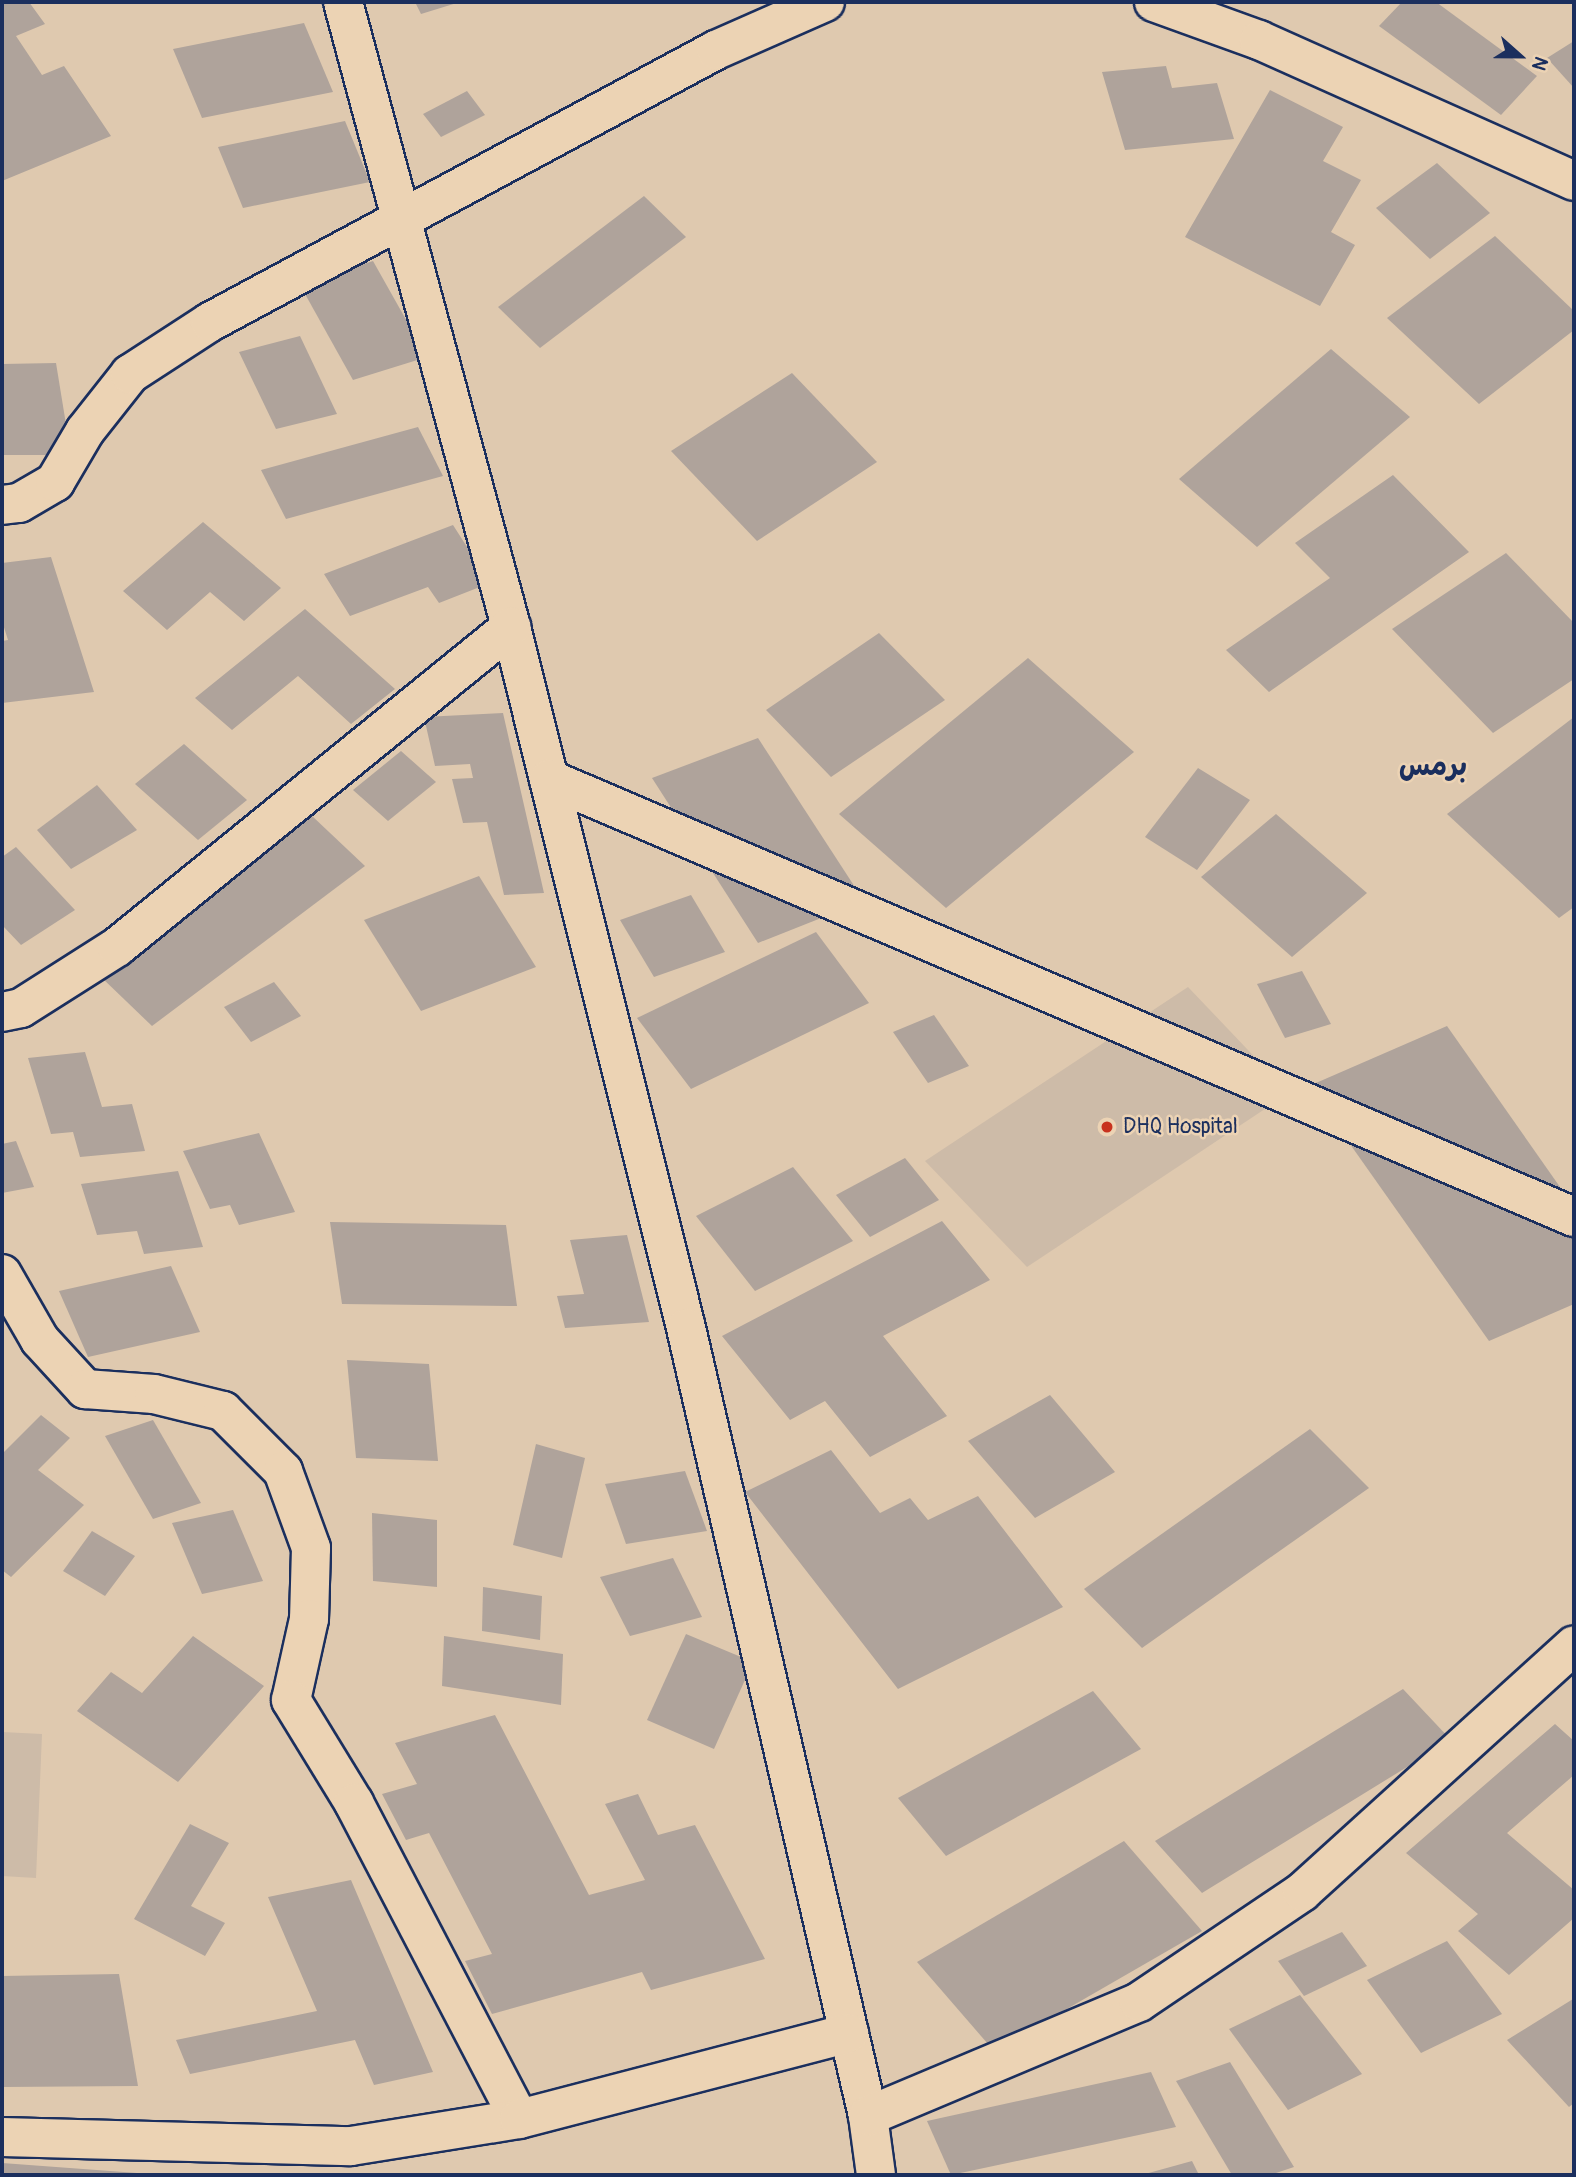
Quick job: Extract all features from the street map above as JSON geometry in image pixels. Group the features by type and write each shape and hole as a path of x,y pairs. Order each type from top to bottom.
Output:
{"street":[{"path":"343,2 405,218 512,627 686,1328 868,2116 876,2175"},
{"path":"2,505 19,503 55,482 85,431 130,374 210,322 716,50 825,2"},
{"path":"1153,2 1259,40 1574,181"},
{"path":"2,1012 21,1007 117,947 512,627"},
{"path":"549,779 1574,1217"},
{"path":"2,1275 40,1340 85,1389 154,1394 223,1411 283,1471 310,1548 309,1619 291,1700 354,1803 519,2119"},
{"path":"868,2116 971,2076 1151,1994 1301,1892 1574,1645"},
{"path":"2,2137 351,2146 519,2119 849,2033"}],"shaded area":[{"name":"DHQ Hospital","path":"1188,987 1289,1093 1027,1267 925,1161"},
{"path":"2,1732 42,1734 36,1878 2,1876"}],"building":[{"path":"2,2 29,2 45,24 16,36 42,75 64,66 111,136 2,181"},
{"path":"415,2 460,2 421,14"},
{"path":"1402,2 1436,2 1537,76 1501,115 1379,26"},
{"path":"304,23 333,92 202,118 173,49"},
{"path":"1574,41 1574,88 1547,58"},
{"path":"1166,66 1172,88 1217,83 1234,139 1125,150 1102,72"},
{"path":"1270,90 1343,127 1323,161 1361,180 1331,232 1355,245 1320,306 1185,237"},
{"path":"467,91 485,115 441,137 423,114"},
{"path":"345,121 370,182 243,208 218,147"},
{"path":"1437,163 1490,213 1430,259 1376,208"},
{"path":"644,196 686,237 540,348 498,307"},
{"path":"1495,236 1574,311 1574,330 1479,404 1387,318"},
{"path":"373,261 427,357 353,380 300,285"},
{"path":"300,336 337,414 276,429 239,352"},
{"path":"1331,349 1410,417 1257,547 1179,479"},
{"path":"56,363 71,455 2,455 2,364"},
{"path":"792,373 877,462 757,541 671,451"},
{"path":"418,427 443,476 286,519 261,470"},
{"path":"1393,475 1469,552 1269,692 1226,650 1330,578 1295,543"},
{"path":"203,522 281,588 244,621 210,592 167,630 123,591"},
{"path":"453,525 490,583 439,603 428,587 350,616 324,574"},
{"path":"1506,553 1574,623 1574,679 1493,733 1392,629"},
{"path":"51,557 94,692 2,703 2,641 8,640 2,621 2,563"},
{"path":"305,609 395,689 351,724 298,676 232,730 195,698"},
{"path":"879,633 945,700 831,777 766,710"},
{"path":"1028,658 1134,752 946,908 839,814"},
{"path":"503,713 544,893 504,895 487,822 463,823 452,779 473,778 470,764 435,766 424,717"},
{"path":"1574,717 1574,907 1559,918 1447,814"},
{"path":"758,738 864,901 758,943 652,778"},
{"path":"184,744 247,800 198,840 135,784"},
{"path":"401,751 436,782 388,821 353,790"},
{"path":"1198,768 1250,800 1197,870 1145,837"},
{"path":"97,785 137,830 71,869 37,830"},
{"path":"1276,814 1367,893 1292,957 1201,877"},
{"path":"311,815 365,866 152,1026 100,976"},
{"path":"16,847 75,910 21,945 2,925 2,857"},
{"path":"479,876 536,967 421,1011 364,920"},
{"path":"691,895 725,952 654,977 620,920"},
{"path":"816,932 869,1003 691,1089 637,1018"},
{"path":"1302,971 1331,1024 1285,1038 1257,984"},
{"path":"274,982 301,1016 251,1042 224,1007"},
{"path":"934,1015 969,1066 928,1083 893,1032"},
{"path":"1447,1026 1574,1207 1574,1304 1489,1341 1309,1086"},
{"path":"85,1052 102,1107 132,1104 145,1151 80,1157 73,1132 51,1134 28,1058"},
{"path":"259,1133 295,1212 239,1225 230,1205 210,1209 183,1151"},
{"path":"16,1141 34,1187 2,1193 2,1144"},
{"path":"905,1158 939,1200 870,1237 836,1195"},
{"path":"793,1167 853,1241 755,1291 696,1216"},
{"path":"178,1171 203,1247 144,1254 137,1231 97,1235 81,1184"},
{"path":"942,1221 990,1280 883,1336 947,1416 870,1457 825,1401 790,1420 722,1336"},
{"path":"330,1222 506,1225 517,1306 342,1304"},
{"path":"627,1235 649,1322 565,1328 557,1296 584,1294 570,1240"},
{"path":"171,1266 200,1332 88,1357 59,1291"},
{"path":"347,1360 429,1364 438,1461 356,1458"},
{"path":"1050,1395 1115,1472 1035,1518 968,1441"},
{"path":"41,1415 70,1438 38,1470 84,1505 11,1577 2,1570 2,1454"},
{"path":"153,1420 201,1503 153,1519 105,1436"},
{"path":"1310,1429 1369,1488 1142,1648 1084,1589"},
{"path":"536,1444 585,1458 562,1558 513,1545"},
{"path":"831,1450 880,1513 910,1498 928,1520 978,1496 1063,1607 898,1689 745,1492"},
{"path":"685,1471 707,1531 626,1544 605,1484"},
{"path":"233,1510 263,1581 202,1594 172,1523"},
{"path":"372,1513 437,1520 437,1587 373,1581"},
{"path":"92,1531 135,1556 105,1596 63,1571"},
{"path":"673,1558 702,1617 630,1636 600,1577"},
{"path":"483,1587 542,1596 540,1640 482,1631"},
{"path":"686,1634 753,1662 714,1749 647,1720"},
{"path":"193,1636 264,1686 178,1782 77,1711 111,1672 142,1693"},
{"path":"444,1636 563,1654 561,1705 442,1686"},
{"path":"1403,1689 1451,1740 1202,1893 1155,1841"},
{"path":"1093,1691 1141,1749 946,1856 898,1798"},
{"path":"495,1715 589,1895 645,1880 605,1804 638,1794 658,1835 695,1825 765,1959 651,1990 642,1972 492,2014 465,1961 492,1954 429,1833 406,1840 382,1794 417,1784 395,1743"},
{"path":"1555,1724 1574,1741 1574,1775 1507,1833 1574,1890 1574,1918 1509,1975 1458,1931 1478,1914 1406,1853"},
{"path":"190,1824 229,1843 191,1906 225,1923 205,1956 134,1919"},
{"path":"1124,1841 1202,1931 994,2051 917,1962"},
{"path":"351,1880 433,2072 374,2085 355,2040 190,2074 176,2040 317,2011 268,1897"},
{"path":"1342,1932 1367,1966 1304,1996 1278,1961"},
{"path":"1447,1941 1502,2014 1421,2053 1367,1980"},
{"path":"119,1974 138,2086 2,2087 2,1976"},
{"path":"1300,1995 1362,2074 1288,2110 1229,2029"},
{"path":"1573,1999 1574,2103 1569,2107 1507,2040"},
{"path":"1230,2062 1294,2167 1270,2175 1232,2175 1176,2081"},
{"path":"1151,2072 1176,2127 951,2175 927,2121"},
{"path":"1192,2161 1199,2175 1145,2174"},
{"path":"2,2163 137,2173 137,2175 2,2175"}],"place":[{"name":"DHQ Hospital","path":"1107,1127"}],"district":[{"name":"برمس","path":"1433,767"}]}
